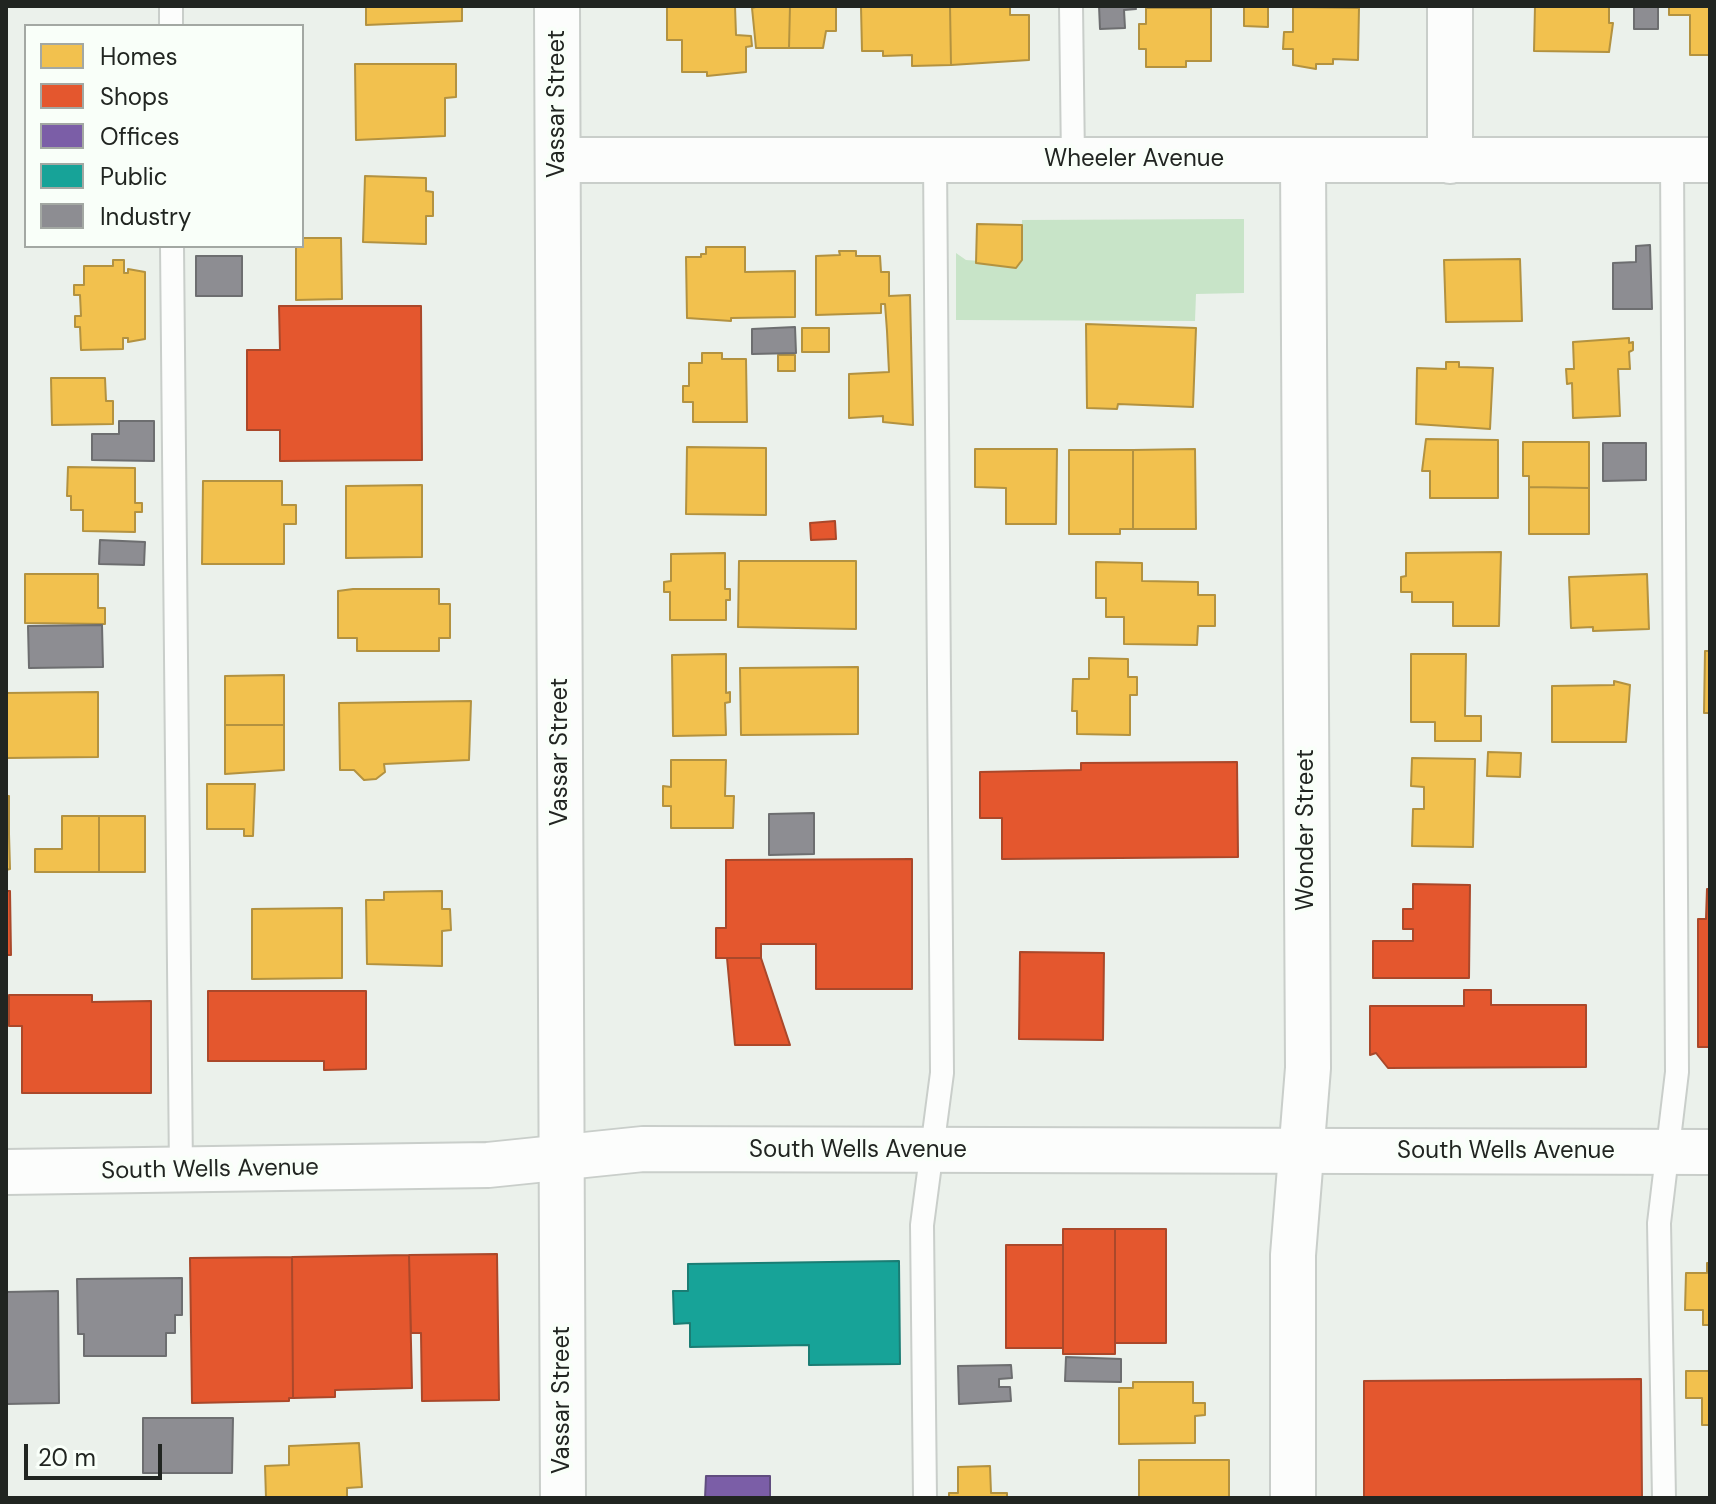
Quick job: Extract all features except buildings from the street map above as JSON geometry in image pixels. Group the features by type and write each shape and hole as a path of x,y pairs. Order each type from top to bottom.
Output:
{"street":[{"name":"Vassar Street","path":"557,6 563,1498"},
{"path":"1450,6 1450,161"},
{"name":"Wheeler Avenue","path":"559,160 1691,160"},
{"name":"Wonder Street","path":"1293,1498 1293,1255 1308,1068 1303,161"},
{"name":"South Wells Avenue","path":"6,1172 488,1165 643,1149 1710,1152"}],"lane":[{"path":"1071,6 1073,160"},
{"path":"925,1498 922,1225 942,1073 935,160"},
{"path":"1664,1498 1659,1223 1677,1072 1691,160"},
{"path":"172,248 181,1171"}],"green space":[{"path":"1244,219 1244,293 1196,294 1195,321 956,320 956,253 966,260 1020,264 1022,220"}]}
